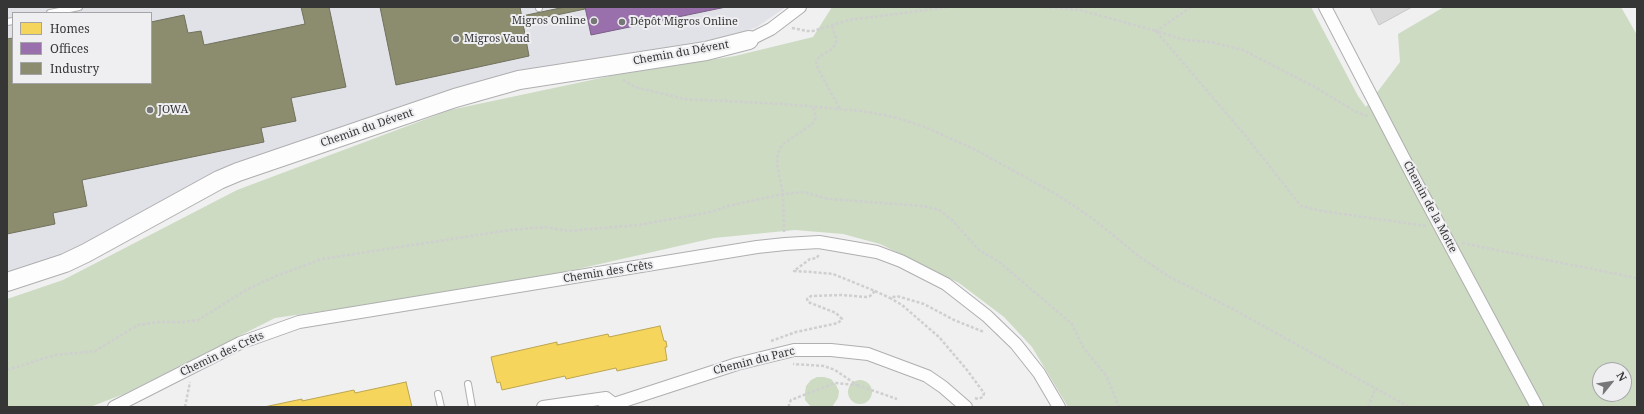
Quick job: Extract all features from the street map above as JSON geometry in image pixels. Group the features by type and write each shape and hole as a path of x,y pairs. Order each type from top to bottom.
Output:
{"street":[{"path":"749,40 778,24 800,7"},
{"name":"Chemin de la Motte","path":"1324,7 1537,407"},
{"name":"Chemin du Dévent","path":"7,282 65,263 86,254 219,180 250,167 490,87 519,80 706,51 749,40"},
{"name":"Chemin des Crêts","path":"114,407 240,343 299,322 785,244 819,242 877,252 901,261 946,284 987,316 1016,344 1039,373 1059,407"},
{"name":"Chemin du Parc","path":"611,406 737,364 794,350 831,350 868,354 927,376 969,402"},
{"path":"543,407 606,398 611,406"}],"lane":[{"path":"55,12 79,7"},
{"path":"468,384 472,407"},
{"path":"438,394 441,407"}],"path":[{"path":"778,24 813,31 848,20 949,7"},
{"path":"1045,7 1080,10 1185,40 1211,42 1243,50 1315,86 1356,112 1384,120"},
{"path":"1156,31 1190,7"},
{"path":"832,26 836,43 832,49 818,57 816,62 818,69 840,110"},
{"path":"1156,31 1244,134 1300,206 1322,211 1442,229"},
{"path":"608,66 615,75 635,87 685,99 784,104 862,112 894,117 925,127 974,149 1056,194 1092,218 1140,257 1168,276 1231,308 1409,407"},
{"path":"785,244 783,194 777,164 778,153 782,145 812,124 816,118 812,107"},
{"path":"1448,241 1637,278"},
{"path":"819,242 820,252 817,258 810,259 794,271 833,274 875,291 902,305 939,337 984,393 983,396 969,402"},
{"path":"765,344 796,332 838,323 842,320 836,313 808,302 807,298 811,296 842,295 866,297 870,296 875,291"},
{"path":"890,298 897,296 924,304 954,320 986,333"},
{"path":"774,354 785,362 797,365 824,366 835,370 857,385"},
{"path":"186,407 193,367"},
{"path":"790,407 789,404 791,400 835,383 857,385 897,399"},
{"path":"1368,407 1375,389"}],"shaded area":[{"path":"7,7 786,7 757,27 731,37 518,73 436,94 227,168 117,230 49,262 7,274"}],"green space":[{"path":"832,7 1311,7 1358,96 1366,107 1400,62 1398,34 1444,7 1621,7 1637,35 1637,407 1068,407 1032,347 1004,317 959,283 880,244 843,234 795,230 714,238 512,284 275,318 124,394 90,407 7,407 7,299 63,280 237,190 450,110 615,75 735,56 813,37"},
{"path":"817,377 831,379 839,391 838,398 832,407 811,407 805,400 806,386 811,380"},
{"path":"860,380 869,383 872,392 869,401 860,404 851,401 848,392 851,383"}],"building: Homes":[{"path":"660,326 664,341 666,341 667,347 665,347 667,360 617,371 616,368 566,379 565,376 502,390 500,382 497,383 491,357 557,342 557,345 608,334 609,337"},
{"path":"406,382 412,407 264,407 354,390 355,393"}],"building: Offices":[{"name":"Dépôt Migros Online","path":"585,7 726,7 591,35"}],"building: Industry":[{"name":"JOWA","path":"301,7 329,7 346,87 291,98 296,121 261,128 264,142 82,180 87,206 53,213 55,224 7,234 7,39 12,38 12,84 152,84 152,22 184,15 188,33 201,31 204,45 305,24"},
{"name":"Migros Vaud","path":"380,7 520,7 529,56 396,85"},
{"path":"565,7 585,7 585,9 523,22 522,16"}],"building: Other":[{"path":"1370,7 1412,7 1379,25"}],"place":[{"name":"Migros Online","path":"594,21"},
{"name":"Dépôt Migros Online","path":"622,22"},
{"name":"Migros Vaud","path":"456,39"},
{"name":"JOWA","path":"150,110"}]}
